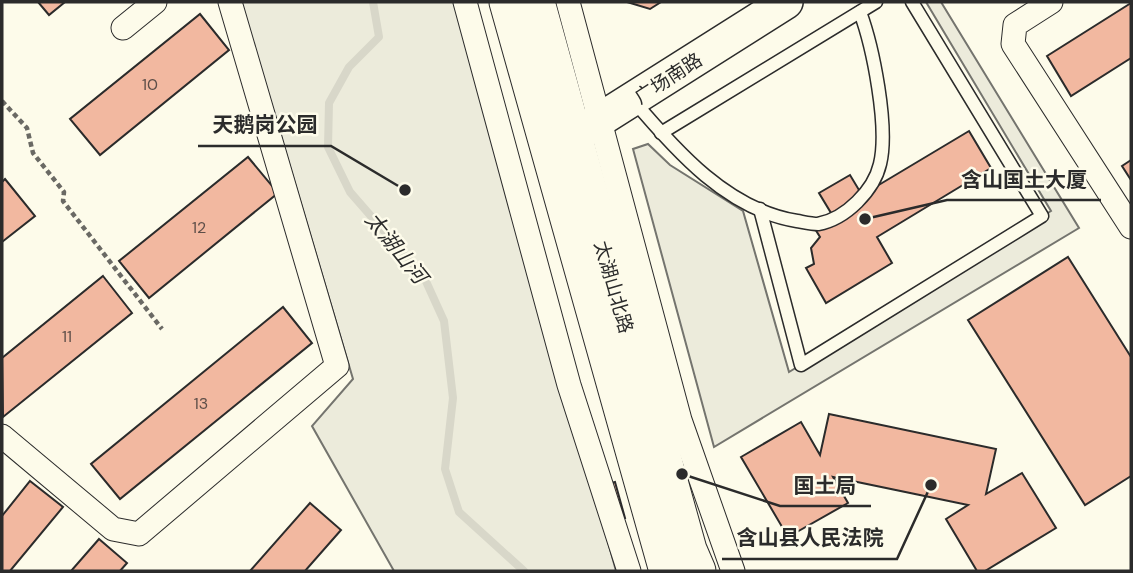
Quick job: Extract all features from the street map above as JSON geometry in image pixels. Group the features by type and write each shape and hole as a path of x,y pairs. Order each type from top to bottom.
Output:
{"main road":[{"name":"太湖山北路","path":"508,2 574,137 668,571"},
{"name":"太湖山北路","path":"536,2 684,536 697,571"}],"street":[{"path":"123,28 155,2"},
{"path":"2,436 113,529 139,534 337,366 230,2"},
{"path":"465,2 569,385 629,571"},
{"path":"568,2 574,137 680,420 733,571"},
{"name":"广场南路","path":"574,137 786,2"},
{"path":"1051,2 1015,24 1013,44 1131,227"}],"lane":[{"path":"661,133 876,2"},
{"path":"760,209 801,365 1042,216 912,2"},
{"path":"633,100 661,133 709,179 760,209 783,218 817,224 840,215 866,193 880,164 872,45 860,12"}],"path":[{"path":"2,101 27,128 33,153 64,192 63,201 162,329"}],"shaded area":[{"path":"241,2 461,2 616,571 394,571 312,426 353,379"},
{"path":"926,2 941,2 1079,228 714,447 633,149 648,144 670,165 743,211 789,372 1051,211"}],"building":[{"path":"38,2 65,2 49,15"},
{"path":"627,2 661,2 650,9"},
{"path":"1131,3 1131,58 1071,96 1047,56"},
{"path":"200,14 229,50 100,155 70,119"},
{"path":"969,131 991,168 877,237 892,263 826,303 806,268 814,264 811,248 820,237 812,224 831,213 819,193 850,175 862,195"},
{"path":"248,157 278,193 149,298 119,261"},
{"path":"1131,160 1131,180 1122,166"},
{"path":"5,179 35,216 2,242 2,182"},
{"path":"1068,257 1131,357 1131,476 1085,505 968,320"},
{"path":"103,276 132,313 3,417 2,358"},
{"path":"283,307 312,343 120,499 91,464"},
{"path":"829,414 996,449 986,494 1022,473 1056,528 985,571 977,571 946,519 968,505 833,477 848,503 788,537 741,457 801,422 820,455"},
{"path":"30,481 63,507 10,571 2,571 2,516"},
{"path":"615,482 625,518 618,520 608,484"},
{"path":"310,503 341,530 305,571 250,571"},
{"path":"99,539 127,563 120,571 71,571"}],"waterway":[{"name":"太湖山河","path":"373,2 379,37 349,67 329,103 328,147 350,192 424,277 444,321 453,398 445,469 459,512 524,571"}],"place":[{"name":"天鹅岗公园","path":"405,190"},
{"name":"含山国土大厦","path":"865,219"},
{"name":"国土局","path":"682,474"},
{"name":"含山县人民法院","path":"931,485"}]}
